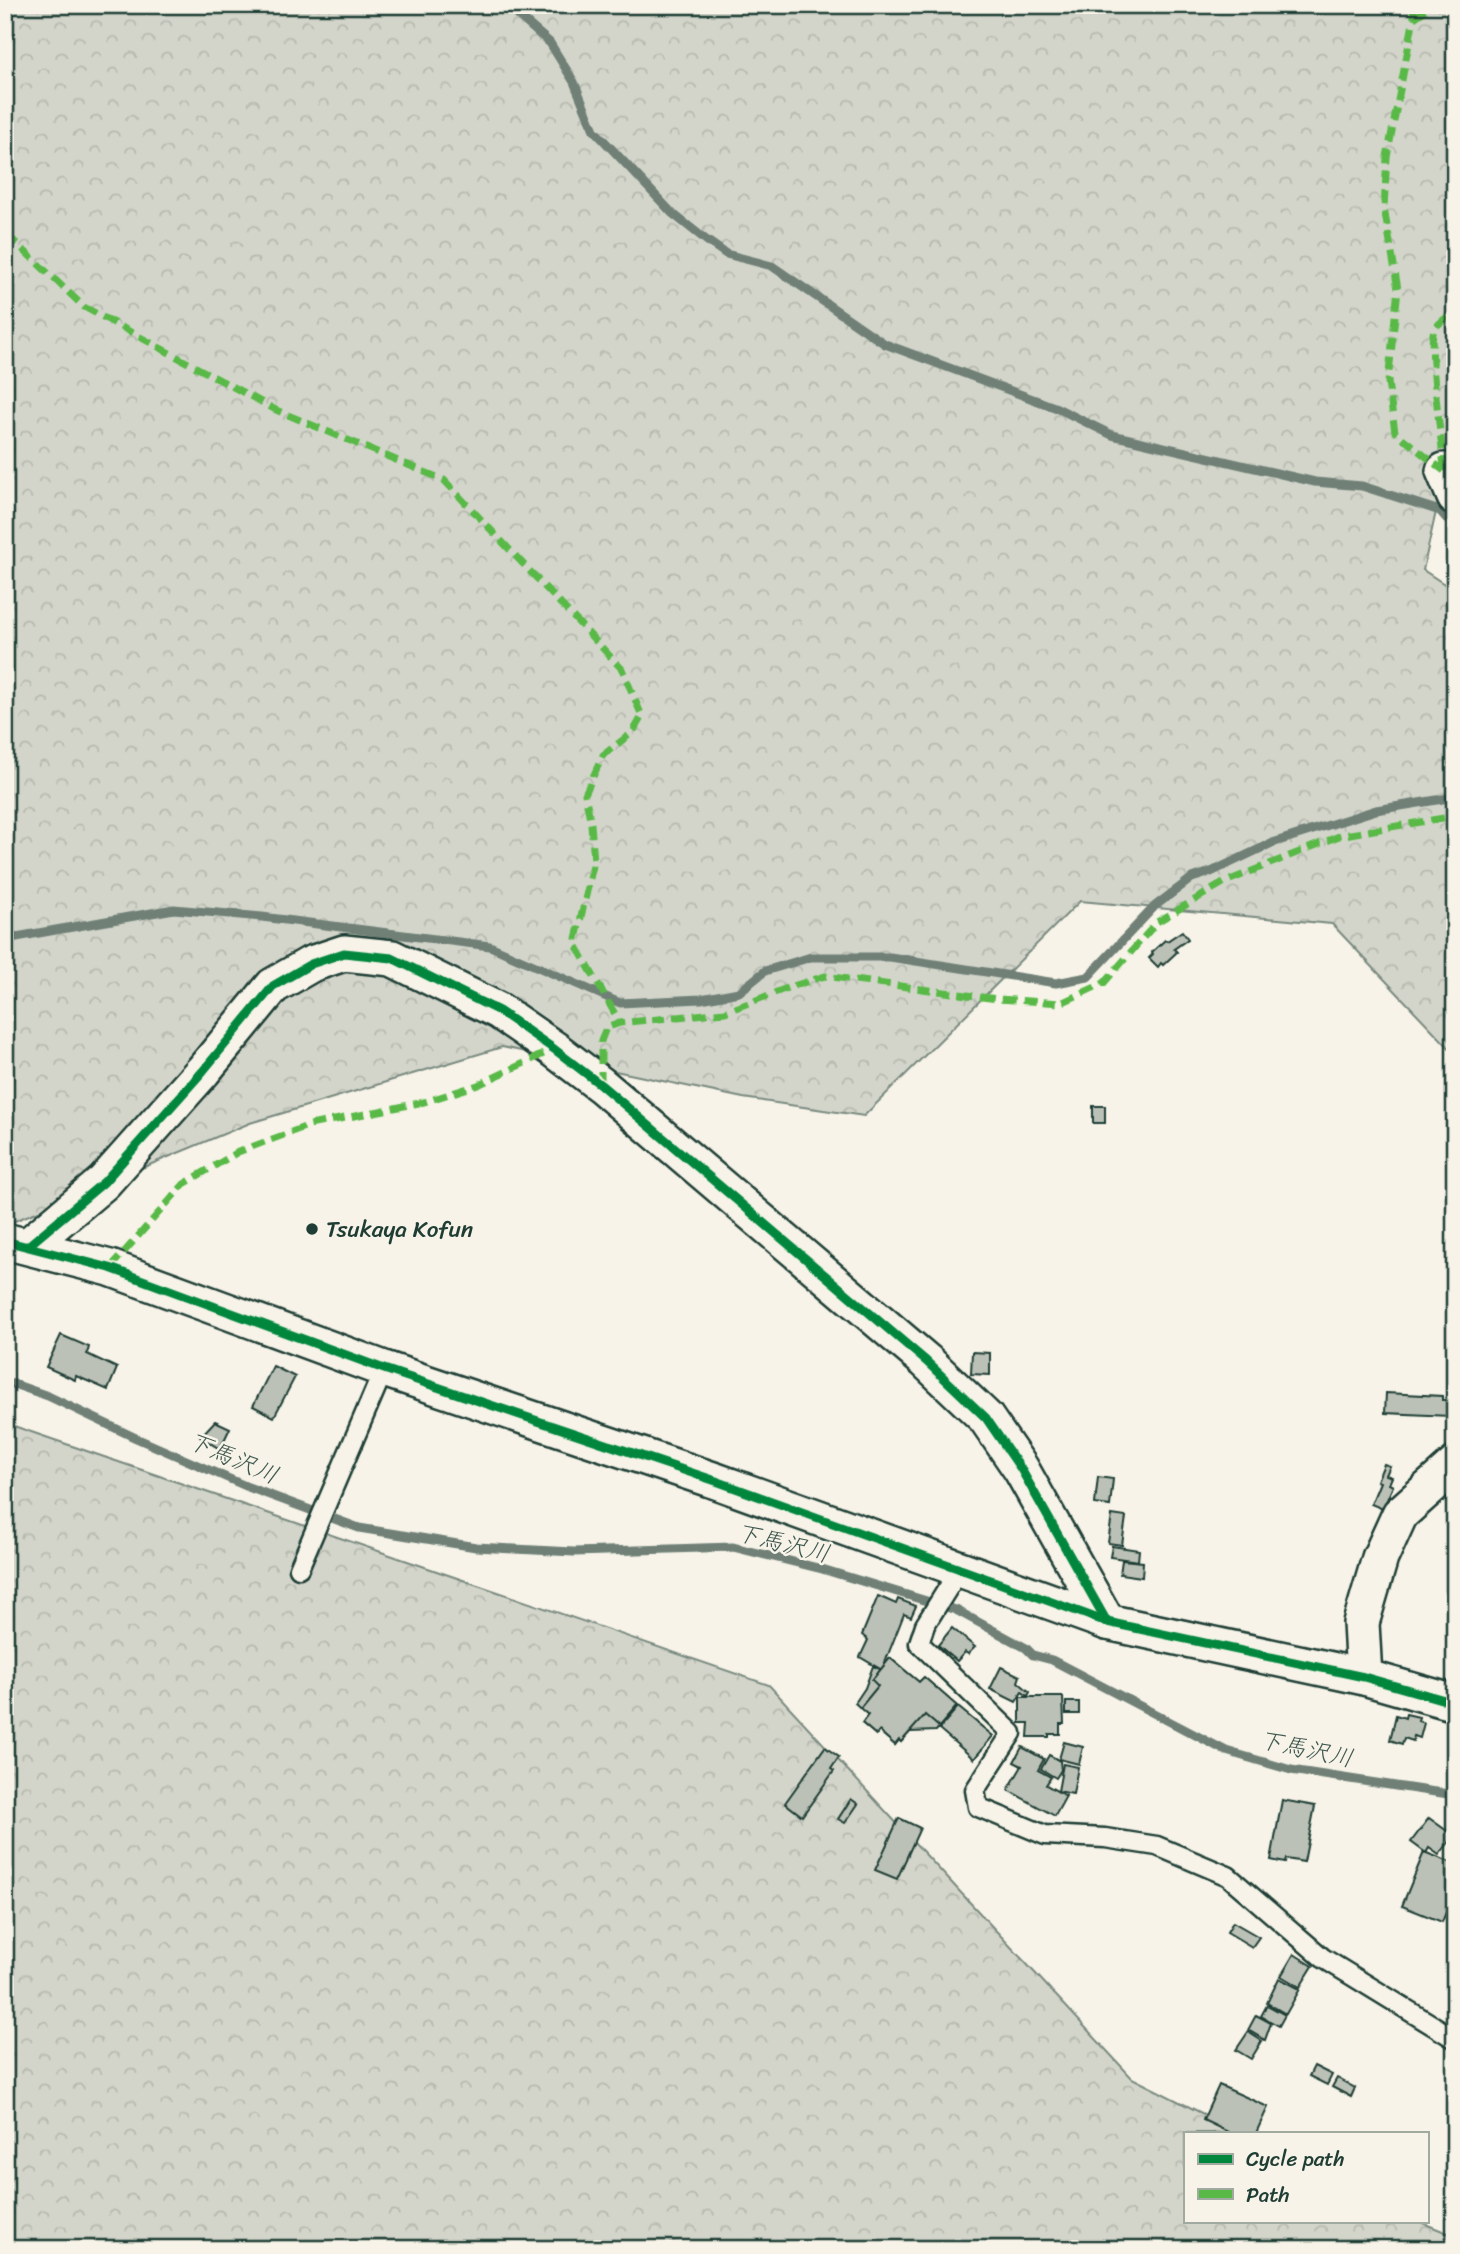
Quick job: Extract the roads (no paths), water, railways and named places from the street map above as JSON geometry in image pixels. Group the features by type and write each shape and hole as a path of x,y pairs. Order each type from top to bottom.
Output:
{"street":[{"path":"16,1243 104,1182 203,1071 272,986 311,964 344,954 392,958 499,1011 554,1049 601,1085 926,1361 986,1418 1021,1469 1107,1622"},
{"path":"16,1243 110,1268 384,1369 716,1481 954,1578 1107,1622 1364,1677 1455,1703"},
{"path":"1364,1677 1361,1623 1380,1558 1400,1514 1455,1465"}],"lane":[{"path":"299,1568 384,1369"},
{"path":"954,1578 925,1625 919,1643 1012,1733 975,1790 978,1807 1045,1835 1105,1838 1157,1846 1228,1876 1323,1958 1455,2039"}],"waterway":[{"path":"506,5 550,43 574,82 594,130 672,213 726,254 772,266 885,344 1057,408 1112,435 1315,482 1362,486 1440,511 1455,528"},
{"path":"5,939 174,909 262,917 490,946 620,1003 701,999 739,992 765,971 811,957 890,957 1056,983 1088,977 1155,906 1192,878 1211,872 1272,843 1376,810 1455,797"},
{"name":"下馬沢川","path":"5,1381 48,1396 248,1487 359,1528 476,1547 574,1552 733,1547 822,1569 956,1610 1026,1648 1033,1655 1052,1660 1226,1751 1291,1770 1455,1795"}],"place":[{"name":"Tsukaya Kofun","path":"312,1229"}]}
